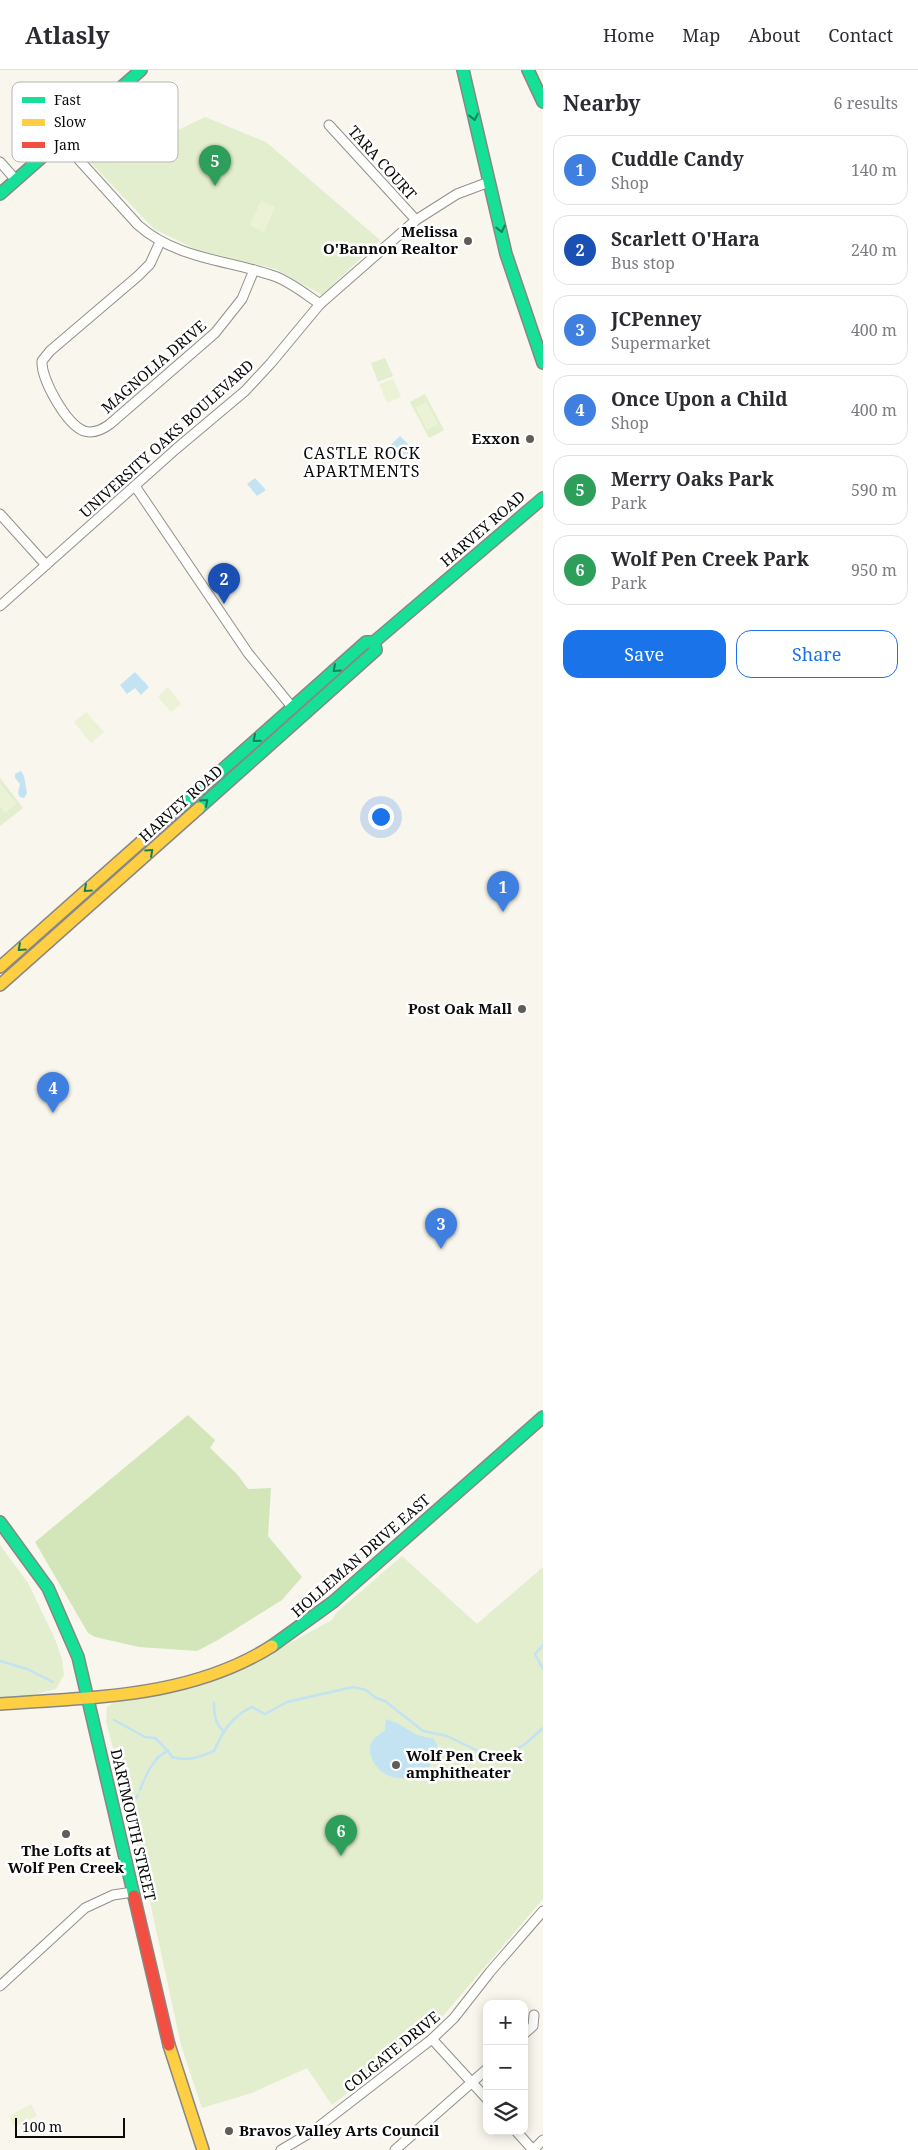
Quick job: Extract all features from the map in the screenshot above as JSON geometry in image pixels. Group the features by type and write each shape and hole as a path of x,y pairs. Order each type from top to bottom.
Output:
{"main road":[{"path":"127,82 140,70"},
{"path":"463,70 506,254 542,359"},
{"path":"528,70 543,102"},
{"path":"0,194 37,162"},
{"name":"HARVEY ROAD","path":"0,967 366,642 374,642 543,498"},
{"name":"HARVEY ROAD","path":"0,985 376,650 374,642"},
{"path":"276,740 276,730 295,713 292,707"},
{"path":"158,826 169,835"},
{"path":"42,947 40,942 42,939 66,918 68,906"},
{"name":"HOLLEMAN DRIVE EAST","path":"0,1704 149,1691 218,1674 242,1664 272,1648 323,1612 543,1417"},
{"name":"DARTMOUTH STREET","path":"0,1522 48,1588 78,1657 167,2036 203,2150"}],"street":[{"name":"TARA COURT","path":"329,125 416,220"},
{"path":"0,162 16,180"},
{"path":"82,162 138,225 160,242 206,259 254,270 288,282 320,304"},
{"name":"UNIVERSITY OAKS BOULEVARD","path":"0,606 245,391 271,364 320,304 416,220 457,194 490,182"},
{"name":"MAGNOLIA DRIVE","path":"160,242 150,264 50,351 42,362 44,378 61,407 77,428 86,432 102,430 110,424 216,333 242,300 254,270"},
{"path":"136,486 248,653 292,707"},
{"path":"0,514 46,565"},
{"path":"1,1984 86,1908 113,1895 133,1892"},
{"name":"COLGATE DRIVE","path":"281,2150 313,2131 432,2039 454,2018 490,1972 543,1911"},
{"path":"528,2030 533,2026 534,2015"},
{"path":"432,2039 483,2094"},
{"path":"395,2150 483,2072"},
{"path":"520,2135 533,2150 543,2140"}],"green space":[{"path":"205,117 266,142 380,240 322,295 276,269 197,250 154,229 90,162 178,162 178,130"},
{"path":"261,200 275,207 264,233 250,225"},
{"path":"385,358 393,376 378,382 371,363"},
{"path":"393,379 401,397 387,403 379,384"},
{"path":"425,394 444,430 429,438 410,402"},
{"path":"426,402 438,424 427,430 415,407"},
{"path":"168,687 181,704 171,712 158,697"},
{"path":"86,712 104,732 91,743 74,722"},
{"path":"0,778 23,808 0,826"},
{"path":"0,784 17,804 5,813 0,806"},
{"path":"188,1415 215,1440 210,1448 237,1474 248,1489 271,1488 268,1536 302,1577 282,1600 197,1651 139,1647 95,1637 88,1633 35,1542"},
{"path":"0,1545 28,1583 55,1639 62,1659 64,1675 56,1689 33,1695 0,1698"},
{"path":"402,1556 477,1624 543,1567 543,1899 437,2023 332,2105 307,2068 252,2093 202,2108 181,2045 131,1814 106,1722 107,1707 114,1702 190,1689 235,1673 332,1620 336,1613"},
{"path":"31,2104 37,2116 14,2127 9,2116"}],"water":[{"path":"400,436 414,450 407,457 399,450 392,456 386,449"},
{"path":"255,478 266,490 257,496 247,484"},
{"path":"135,672 149,687 141,695 135,688 127,694 120,685"},
{"path":"21,771 24,776 27,793 24,798 20,797 18,793 20,784 15,778 15,774"},
{"path":"386,1719 417,1735 434,1739 437,1745 436,1755 431,1764 423,1771 413,1776 391,1777 381,1771 373,1761 370,1752 371,1743 385,1730"}],"waterway":[{"path":"543,1645 535,1654 543,1669"},
{"path":"0,1661 27,1669 53,1682"},
{"path":"114,1720 145,1737 155,1738 172,1757 183,1759 198,1757 214,1751 229,1725 239,1715 252,1707 265,1714 287,1702 353,1687 366,1690 376,1698 385,1701 423,1731 447,1736 488,1756 503,1755 524,1745 543,1728"},
{"path":"214,1703 216,1719 224,1732"},
{"path":"140,1790 154,1762 168,1751"},
{"path":"127,1803 133,1802 138,1795"}],"traffic: fast":[{"path":"127,82 141,70"},
{"path":"463,70 506,254 543,363"},
{"path":"528,70 543,102"},
{"path":"0,194 36,162"},
{"path":"141,842 366,642 374,642 543,498"},
{"path":"199,808 376,650 374,642"},
{"path":"272,1646 333,1602 543,1417"},
{"path":"0,1522 48,1588 78,1657 134,1896"}],"traffic: slow":[{"path":"0,985 199,808"},
{"path":"0,967 141,842"},
{"path":"0,1704 106,1696 175,1685 208,1676 241,1663 272,1646"},
{"path":"169,2045 203,2150"}],"traffic: jam":[{"path":"134,1896 169,2045"}],"place":[{"name":"Merry Oaks Park","path":"215,186"},
{"name":"Melissa O'Bannon Realtor","path":"468,241"},
{"name":"Exxon","path":"530,439"},
{"name":"Scarlett O'Hara","path":"224,604"},
{"name":"Cuddle Candy","path":"503,912"},
{"name":"Post Oak Mall","path":"522,1009"},
{"name":"Once Upon a Child","path":"53,1113"},
{"name":"JCPenney","path":"441,1249"},
{"name":"Wolf Pen Creek amphitheater","path":"396,1765"},
{"name":"The Lofts at Wolf Pen Creek","path":"66,1834"},
{"name":"Wolf Pen Creek Park","path":"341,1856"},
{"name":"Bravos Valley Arts Council","path":"229,2131"}],"district":[{"name":"CASTLE ROCK APARTMENTS","path":"362,462"}]}
